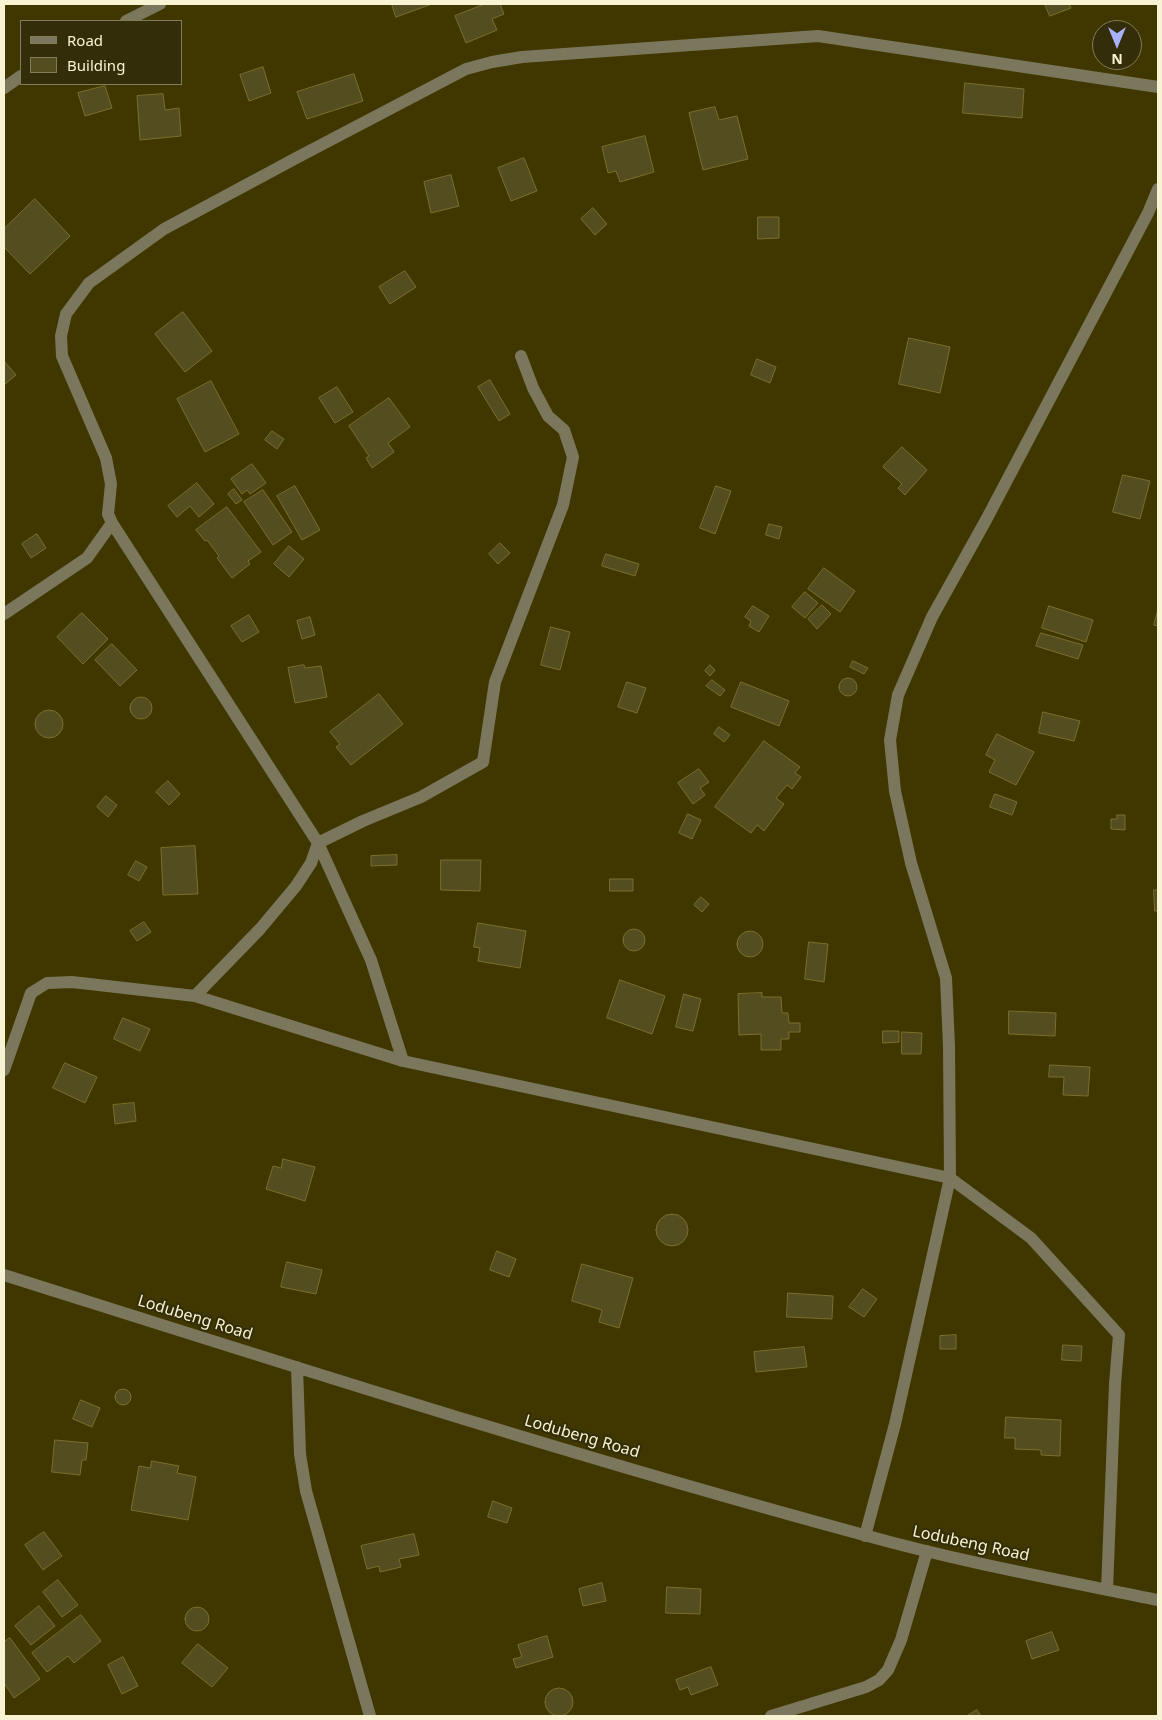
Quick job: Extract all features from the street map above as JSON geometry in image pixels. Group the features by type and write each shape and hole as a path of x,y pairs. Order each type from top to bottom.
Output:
{"street":[{"path":"128,20 160,4"},
{"path":"403,1061 371,960 318,842 108,514 111,484 106,458 62,356 61,336 66,314 89,283 164,229 466,70 492,62 522,57 818,36 1158,87"},
{"path":"4,88 20,77"},
{"path":"865,1536 895,1424 950,1178 949,1046 946,978 911,863 895,791 890,740 898,695 932,617 1000,494 1148,213 1158,189"},
{"path":"195,996 260,929 296,886 311,863 318,842 421,797 483,762 495,682 563,505 573,456 564,430 548,416 533,388 521,356"},
{"path":"4,614 87,558 112,523"},
{"path":"4,1070 31,993 47,983 72,982 195,996 403,1061 950,1178 1031,1238 1119,1335 1115,1384 1107,1590"},
{"name":"Lodubeng Road","path":"4,1275 547,1444 865,1536 1158,1600"},
{"path":"297,1367 300,1454 306,1491 370,1716"},
{"path":"771,1716 866,1687 878,1680 888,1670 901,1640 927,1551"}],"building":[{"path":"392,4 432,4 396,17"},
{"path":"485,4 500,4 504,14 492,19 497,30 466,43 455,16"},
{"path":"1045,4 1069,4 1071,8 1050,16"},
{"path":"263,67 271,93 249,101 240,75"},
{"path":"354,74 363,101 307,119 297,92"},
{"path":"965,83 1024,89 1022,118 963,113"},
{"path":"105,86 112,108 85,116 78,93"},
{"path":"163,94 165,110 179,108 181,136 140,140 137,96"},
{"path":"715,107 719,120 737,116 748,159 703,170 689,113"},
{"path":"645,136 654,172 620,182 616,171 608,173 602,147"},
{"path":"524,158 537,191 511,201 498,168"},
{"path":"451,175 459,206 431,213 424,182"},
{"path":"35,199 70,236 30,274 4,247 4,229"},
{"path":"593,208 607,224 595,235 581,219"},
{"path":"758,217 779,217 779,238 758,239"},
{"path":"405,271 416,287 390,304 379,287"},
{"path":"183,312 212,351 185,372 155,334"},
{"path":"909,338 950,347 940,393 899,384"},
{"path":"757,359 776,367 770,383 751,375"},
{"path":"4,361 16,375 4,385"},
{"path":"490,380 510,414 499,421 478,387"},
{"path":"211,381 239,434 205,452 177,399"},
{"path":"337,387 353,412 335,423 319,398"},
{"path":"389,398 410,427 388,443 394,452 372,468 366,458 369,456 349,426"},
{"path":"272,431 284,439 277,449 265,440"},
{"path":"902,447 927,470 905,495 898,488 902,484 883,467"},
{"path":"252,464 266,483 250,494 247,490 242,494 231,479"},
{"path":"1123,475 1150,481 1140,519 1113,512"},
{"path":"197,483 214,504 199,517 190,506 177,517 168,506"},
{"path":"295,486 320,530 302,540 277,496"},
{"path":"716,486 731,491 715,534 700,528"},
{"path":"234,489 242,500 236,504 228,494"},
{"path":"263,490 292,532 273,545 244,502"},
{"path":"227,507 261,552 248,561 250,564 232,578 217,558 219,556 207,540 205,541 196,530"},
{"path":"769,524 782,527 779,539 766,535"},
{"path":"37,534 46,548 31,558 22,544"},
{"path":"500,543 510,553 498,564 489,554"},
{"path":"289,546 304,559 289,577 274,564"},
{"path":"606,554 639,564 635,576 602,566"},
{"path":"824,568 855,591 840,612 808,589"},
{"path":"805,592 818,603 805,618 792,607"},
{"path":"822,605 831,614 817,629 808,619"},
{"path":"753,606 769,616 759,632 749,626 751,621 745,617"},
{"path":"1049,606 1093,620 1086,642 1042,628"},
{"path":"1158,610 1158,626 1154,625"},
{"path":"82,613 108,639 83,664 57,637"},
{"path":"249,615 259,632 242,642 231,626"},
{"path":"310,617 315,635 302,639 297,621"},
{"path":"551,627 570,632 560,670 541,665"},
{"path":"1041,633 1083,645 1078,659 1036,646"},
{"path":"112,644 137,670 120,686 95,660"},
{"path":"853,661 868,668 864,674 850,667"},
{"path":"304,665 305,668 321,666 327,697 295,703 288,668"},
{"path":"710,665 715,670 710,676 705,671"},
{"path":"844,678 852,678 857,683 855,694 844,696 839,691 839,683"},
{"path":"712,680 725,690 720,696 706,686"},
{"path":"627,682 646,688 637,713 618,707"},
{"path":"741,682 789,701 779,726 731,707"},
{"path":"379,694 403,724 351,765 336,747 340,744 330,732"},
{"path":"141,697 149,700 152,708 149,716 141,719 133,716 130,708 133,700"},
{"path":"49,710 59,714 63,724 59,734 49,738 39,734 35,724 39,714"},
{"path":"1043,712 1080,721 1074,741 1039,733"},
{"path":"719,727 730,735 724,742 714,734"},
{"path":"997,734 1034,752 1016,785 989,772 995,760 986,755"},
{"path":"764,741 800,767 795,773 801,777 792,789 787,785 776,798 784,804 764,831 757,825 751,833 715,807"},
{"path":"699,769 709,782 700,788 705,795 693,804 678,783"},
{"path":"168,781 180,794 169,805 156,792"},
{"path":"995,794 1017,802 1012,815 990,807"},
{"path":"106,796 117,805 108,817 97,807"},
{"path":"688,814 701,820 692,839 679,833"},
{"path":"1117,815 1125,815 1125,830 1111,829 1111,819 1117,819"},
{"path":"195,846 198,894 163,895 161,848"},
{"path":"397,855 397,865 371,866 371,856"},
{"path":"441,860 481,860 480,891 441,890"},
{"path":"136,861 147,867 139,881 128,875"},
{"path":"610,879 633,879 633,891 610,891"},
{"path":"1154,890 1158,890 1158,911 1155,911"},
{"path":"701,897 709,904 702,912 694,905"},
{"path":"144,922 151,932 137,941 130,931"},
{"path":"478,923 526,931 520,968 478,961 480,948 474,947"},
{"path":"634,929 642,932 645,940 642,948 634,951 626,948 623,940 626,932"},
{"path":"750,931 759,935 763,944 759,953 750,957 741,953 737,944 741,935"},
{"path":"809,942 828,944 824,982 805,979"},
{"path":"620,980 665,996 652,1034 607,1018"},
{"path":"762,993 762,997 781,997 782,1013 788,1013 789,1023 800,1023 800,1032 789,1032 789,1039 781,1039 781,1050 761,1050 761,1034 739,1035 738,994"},
{"path":"684,994 701,999 693,1031 676,1027"},
{"path":"1009,1011 1056,1013 1055,1036 1009,1034"},
{"path":"123,1018 150,1029 140,1051 114,1039"},
{"path":"883,1031 899,1031 899,1042 883,1043"},
{"path":"902,1032 922,1033 921,1054 902,1054"},
{"path":"65,1063 97,1077 85,1103 53,1088"},
{"path":"1050,1065 1090,1067 1088,1096 1063,1095 1064,1077 1049,1077"},
{"path":"134,1103 136,1121 115,1124 113,1105"},
{"path":"283,1159 315,1167 305,1201 266,1189 273,1166 281,1168"},
{"path":"672,1214 678,1215 683,1219 687,1224 687,1236 683,1241 678,1245 672,1246 666,1245 661,1241 657,1236 656,1230 657,1224 661,1219 666,1215"},
{"path":"497,1251 516,1259 509,1277 490,1270"},
{"path":"287,1262 322,1270 316,1294 281,1287"},
{"path":"582,1264 633,1278 619,1328 599,1322 602,1310 572,1301"},
{"path":"863,1289 877,1299 864,1317 849,1307"},
{"path":"788,1293 833,1296 832,1319 787,1317"},
{"path":"956,1335 956,1349 940,1349 940,1336"},
{"path":"1063,1345 1082,1346 1081,1361 1062,1360"},
{"path":"804,1347 807,1367 756,1372 754,1352"},
{"path":"120,1389 126,1389 131,1394 129,1403 120,1405 115,1400 115,1394"},
{"path":"81,1400 100,1408 92,1427 73,1419"},
{"path":"1006,1417 1061,1420 1060,1456 1041,1455 1041,1450 1015,1449 1015,1438 1005,1438"},
{"path":"55,1440 88,1443 86,1460 82,1460 80,1475 52,1472"},
{"path":"152,1461 179,1466 177,1473 196,1477 188,1520 131,1510 139,1466 150,1468"},
{"path":"493,1501 512,1508 507,1523 488,1517"},
{"path":"44,1532 62,1556 43,1570 25,1545"},
{"path":"414,1534 419,1555 399,1559 401,1567 380,1572 379,1566 367,1569 361,1546"},
{"path":"58,1580 78,1605 62,1617 43,1592"},
{"path":"602,1583 606,1601 583,1606 579,1589"},
{"path":"667,1587 701,1589 700,1614 666,1613"},
{"path":"39,1606 55,1626 31,1645 15,1626"},
{"path":"197,1607 206,1610 209,1619 206,1628 197,1631 188,1628 185,1619 188,1610"},
{"path":"81,1615 101,1641 74,1663 68,1656 47,1672 32,1653"},
{"path":"1052,1632 1059,1650 1032,1659 1026,1641"},
{"path":"547,1636 553,1657 516,1668 513,1659 522,1657 518,1645"},
{"path":"10,1638 40,1679 14,1698 4,1683 4,1642"},
{"path":"198,1644 228,1668 212,1687 182,1663"},
{"path":"123,1657 138,1686 122,1694 108,1665"},
{"path":"711,1667 718,1685 691,1695 688,1687 680,1690 676,1680"},
{"path":"559,1688 569,1692 573,1702 569,1712 559,1716 549,1712 545,1702 549,1692"},
{"path":"977,1710 981,1716 967,1716"}]}
